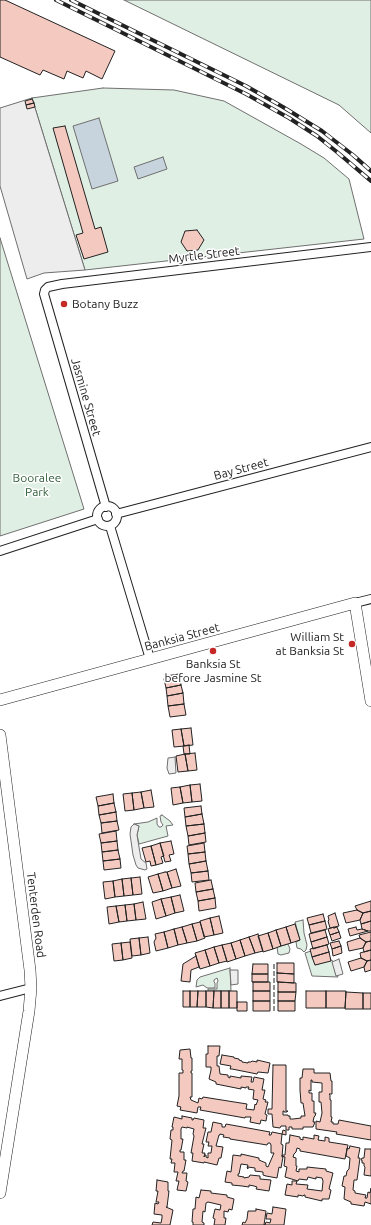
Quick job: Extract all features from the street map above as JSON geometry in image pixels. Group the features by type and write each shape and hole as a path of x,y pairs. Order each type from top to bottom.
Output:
{"street":[{"name":"Myrtle Street","path":"44,294 48,287 62,284 371,247"},
{"name":"Jasmine Street","path":"44,294 106,507"},
{"name":"Bay Street","path":"116,514 371,447"},
{"path":"106,507 112,509 116,514 116,520 110,526 103,525 98,519 97,515 99,510 106,507"},
{"path":"0,551 98,519"},
{"path":"110,526 150,659"},
{"name":"Banksia Street","path":"0,700 371,599"},
{"path":"356,603 371,701"},
{"name":"Tenterden Road","path":"0,735 30,970 29,1012 0,1193"},
{"path":"0,996 30,988"}],"green space":[{"path":"124,0 371,0 371,133 339,105"},
{"path":"103,88 174,90 224,101 301,144 324,158 349,179 364,239 85,270 32,98"},
{"name":"Booralee Park","path":"0,238 84,509 0,536"},
{"path":"162,815 173,825 166,826 168,836 139,844 137,835 139,826 134,824 148,822 157,818 157,824 161,827 163,825 160,816"},
{"path":"303,920 307,945 304,952 297,948 296,942 300,940 295,922"},
{"path":"288,944 290,949 289,953 281,955 278,954 277,947"},
{"path":"311,951 315,965 332,960 336,975 338,977 312,976 305,953"},
{"path":"230,968 231,991 208,991 208,989 217,989 217,978 214,980 215,988 207,988 203,985 196,987 197,980 200,977"}],"shaded area":[{"path":"32,98 85,270 44,273 27,279 0,186 0,108"},
{"path":"99,118 118,181 92,189 73,126"},
{"path":"163,157 167,169 138,179 134,167"},
{"path":"175,757 176,773 169,774 167,768 168,758"},
{"path":"134,824 139,826 137,835 141,859 146,863 147,869 145,870 138,868 133,855 130,834 131,827"},
{"path":"339,959 343,974 336,976 332,962"},
{"path":"230,970 238,970 238,984 231,985"}],"building":[{"path":"0,0 5,0 115,51 102,79 86,71 83,78 67,71 64,79 43,70 40,75 0,57"},
{"path":"32,99 34,103 26,105 25,101"},
{"path":"34,103 35,107 27,109 26,105"},
{"path":"65,126 95,229 101,227 108,252 84,259 76,235 83,233 53,128"},
{"path":"197,230 204,240 198,250 187,251 181,242 185,231"},
{"path":"179,674 181,685 166,688 164,679 166,676"},
{"path":"181,685 183,693 167,696 166,688"},
{"path":"183,693 184,704 168,706 167,696"},
{"path":"184,704 186,715 170,717 168,706"},
{"path":"191,728 193,745 184,746 181,729"},
{"path":"181,729 184,746 174,747 172,730"},
{"path":"189,745 190,754 184,754 183,746"},
{"path":"195,753 197,770 188,771 185,754"},
{"path":"185,754 188,771 178,772 176,756"},
{"path":"200,784 202,801 192,802 190,785"},
{"path":"190,785 192,802 183,803 180,787"},
{"path":"180,787 183,803 173,805 171,788"},
{"path":"151,790 154,807 144,808 141,792"},
{"path":"141,792 144,808 134,810 132,793"},
{"path":"132,793 134,810 125,811 123,794"},
{"path":"113,794 114,803 98,806 96,797"},
{"path":"114,803 116,812 99,815 98,806"},
{"path":"201,806 202,814 185,817 184,808"},
{"path":"116,812 117,821 101,823 99,815"},
{"path":"202,814 204,824 186,826 185,817"},
{"path":"117,821 119,830 102,833 101,823"},
{"path":"204,824 205,833 188,836 186,826"},
{"path":"116,831 117,841 101,843 99,834"},
{"path":"205,833 206,842 189,845 188,836"},
{"path":"117,841 118,850 102,852 101,843"},
{"path":"171,841 174,854 169,855 171,861 165,862 160,843"},
{"path":"160,843 164,856 161,857 163,863 156,865 151,846"},
{"path":"204,843 205,852 188,854 187,846"},
{"path":"151,846 156,865 151,866 150,861 146,862 142,848"},
{"path":"118,850 120,859 103,861 102,852"},
{"path":"205,852 206,861 189,864 188,854"},
{"path":"120,859 121,868 104,870 103,861"},
{"path":"206,861 208,871 191,873 189,864"},
{"path":"176,869 181,886 172,888 167,872"},
{"path":"208,871 209,880 192,882 191,873"},
{"path":"167,872 172,888 163,891 158,874"},
{"path":"158,874 163,891 153,893 148,877"},
{"path":"140,877 142,894 133,895 131,878"},
{"path":"131,878 133,895 124,896 122,879"},
{"path":"122,879 124,896 115,897 113,881"},
{"path":"211,880 213,889 196,892 195,883"},
{"path":"113,881 115,897 105,899 103,882"},
{"path":"213,889 215,898 198,901 196,892"},
{"path":"180,895 184,911 175,913 171,897"},
{"path":"171,897 175,913 166,916 161,899"},
{"path":"215,898 216,908 199,911 198,901"},
{"path":"161,899 166,916 156,919 152,902"},
{"path":"371,901 371,911 363,913 357,910 355,906"},
{"path":"143,902 146,919 136,920 134,904"},
{"path":"134,904 136,920 127,921 125,905"},
{"path":"125,905 127,921 119,922 116,906"},
{"path":"116,906 119,922 109,924 107,907"},
{"path":"357,910 363,913 360,920 346,923 343,913"},
{"path":"371,911 371,921 361,924 360,920 363,913"},
{"path":"335,913 339,926 330,928 328,916"},
{"path":"323,914 325,921 309,925 307,918"},
{"path":"219,916 223,933 214,935 210,918"},
{"path":"210,918 214,935 204,937 200,921"},
{"path":"325,921 327,929 311,933 309,925"},
{"path":"371,921 371,931 362,929 361,924"},
{"path":"200,922 205,938 197,941 192,924"},
{"path":"192,924 197,941 187,943 182,927"},
{"path":"295,924 300,940 291,943 286,927"},
{"path":"182,927 187,943 178,945 174,929"},
{"path":"286,927 291,943 281,946 276,930"},
{"path":"337,927 339,932 330,935 328,929"},
{"path":"356,927 357,930 362,929 368,931 350,936 348,929"},
{"path":"174,929 178,945 168,948 164,932"},
{"path":"276,930 281,946 273,949 268,933"},
{"path":"325,930 327,937 311,942 309,934"},
{"path":"164,932 168,948 156,951 154,942 156,938 155,934"},
{"path":"339,932 341,938 332,941 330,935"},
{"path":"371,932 371,941 366,942 360,938 359,935"},
{"path":"268,933 273,949 263,952 258,936"},
{"path":"258,934 263,951 255,953 249,937"},
{"path":"148,937 150,953 141,955 139,938"},
{"path":"249,937 255,953 245,956 240,940"},
{"path":"327,937 329,944 313,949 311,942"},
{"path":"139,938 141,955 132,956 130,939"},
{"path":"360,938 366,942 363,948 349,951 347,942"},
{"path":"240,940 245,956 236,959 231,943"},
{"path":"339,941 341,946 332,949 330,943"},
{"path":"371,941 371,950 364,952 363,948 366,942"},
{"path":"130,942 132,958 123,960 121,943"},
{"path":"121,943 123,960 114,961 112,944"},
{"path":"231,943 236,959 227,962 222,945"},
{"path":"222,945 227,961 219,963 214,947"},
{"path":"327,945 329,952 312,957 310,949"},
{"path":"341,946 342,953 333,956 332,949"},
{"path":"214,947 219,963 210,966 205,950"},
{"path":"205,950 210,966 200,969 195,953"},
{"path":"371,950 371,960 367,961 361,958 360,953"},
{"path":"329,952 331,961 315,965 312,957"},
{"path":"196,956 199,967 191,970 190,982 181,981 183,964"},
{"path":"361,958 367,961 364,967 351,971 348,962"},
{"path":"371,960 371,970 365,972 364,967 367,961"},
{"path":"277,963 294,963 294,974 277,973"},
{"path":"253,964 268,964 268,974 252,974"},
{"path":"277,973 294,974 294,983 277,982"},
{"path":"252,974 268,974 268,982 252,982"},
{"path":"253,982 270,982 270,991 253,991"},
{"path":"278,982 296,983 296,992 278,992"},
{"path":"183,991 190,991 190,1007 183,1007"},
{"path":"190,991 198,991 197,1007 190,1007"},
{"path":"198,991 206,991 206,1007 197,1007"},
{"path":"206,991 214,991 213,1008 206,1007"},
{"path":"214,991 221,991 221,1008 213,1008"},
{"path":"221,991 229,991 229,1008 221,1008"},
{"path":"229,991 237,991 237,1008 229,1008"},
{"path":"253,991 270,991 270,1001 253,1001"},
{"path":"306,991 326,991 326,1008 306,1008"},
{"path":"326,991 346,991 345,1008 326,1008"},
{"path":"278,992 296,992 295,1001 278,1001"},
{"path":"346,992 363,993 363,1009 345,1009"},
{"path":"363,993 371,993 371,1009 363,1009"},
{"path":"253,1001 270,1001 270,1011 253,1011"},
{"path":"278,1001 295,1001 295,1011 278,1011"},
{"path":"237,1002 247,1002 247,1011 237,1011"},
{"path":"208,1046 220,1046 219,1056 217,1056 217,1066 219,1066 220,1074 228,1075 230,1078 230,1076 241,1078 241,1076 252,1077 251,1082 253,1082 254,1077 264,1079 262,1090 265,1090 263,1099 266,1100 265,1102 268,1102 265,1114 267,1115 266,1121 261,1120 260,1124 250,1122 251,1117 245,1118 200,1110 201,1107 198,1107 197,1113 180,1110 181,1107 177,1106 179,1096 179,1073 183,1073 183,1070 182,1059 179,1059 180,1050 190,1049 192,1058 191,1100 198,1103 199,1098 202,1099 203,1097 247,1104 246,1109 254,1110 255,1104 256,1105 258,1100 253,1099 254,1090 248,1089 249,1087 241,1087 241,1089 216,1084 216,1082 209,1079 211,1067 206,1067 206,1054 208,1054"},
{"path":"222,1055 234,1057 242,1062 248,1063 252,1061 257,1062 257,1060 270,1063 268,1073 258,1072 257,1074 230,1069 231,1066 220,1064"},
{"path":"273,1065 286,1065 286,1111 288,1111 284,1112 283,1111 283,1115 290,1116 290,1119 305,1116 303,1103 301,1103 300,1090 300,1078 302,1078 303,1069 314,1069 314,1073 330,1073 332,1081 332,1094 329,1094 331,1100 331,1122 333,1122 333,1124 338,1124 339,1120 371,1126 371,1140 316,1129 316,1121 320,1122 322,1113 321,1102 319,1102 319,1092 322,1092 322,1083 312,1082 312,1080 311,1091 309,1090 309,1093 312,1093 314,1113 316,1113 313,1127 292,1129 292,1127 289,1127 289,1130 286,1130 286,1126 281,1126 280,1128 273,1127 272,1114 268,1114 268,1109 272,1109"},
{"path":"182,1116 192,1118 192,1120 194,1118 204,1120 203,1128 206,1128 202,1144 204,1144 202,1153 205,1153 204,1157 206,1155 208,1158 208,1153 211,1153 212,1146 208,1146 209,1142 206,1142 208,1132 211,1132 213,1122 222,1124 222,1127 225,1127 226,1124 270,1132 269,1135 271,1135 272,1132 282,1134 281,1144 283,1145 283,1157 277,1178 263,1175 263,1172 255,1171 255,1168 248,1167 248,1169 247,1168 248,1165 241,1164 238,1174 238,1176 244,1178 249,1177 250,1175 260,1176 260,1179 271,1180 269,1191 256,1189 257,1187 254,1186 249,1185 249,1187 232,1185 232,1183 225,1182 227,1171 231,1172 233,1155 241,1156 241,1154 259,1158 259,1160 266,1163 266,1166 268,1167 274,1153 271,1153 270,1143 267,1145 230,1139 223,1137 224,1135 220,1134 216,1146 223,1147 221,1158 219,1158 217,1165 192,1161 193,1153 191,1153 194,1129 187,1127 182,1127 181,1129 181,1139 183,1139 180,1152 184,1152 184,1160 186,1160 184,1171 182,1173 187,1173 186,1181 188,1182 186,1191 177,1190 179,1181 176,1181 178,1172 174,1172 175,1163 171,1163 172,1159 170,1159 172,1140 170,1139 171,1130 173,1130 172,1127 174,1117 182,1119"},
{"path":"283,1130 286,1131 286,1135 282,1134"},
{"path":"290,1135 300,1137 300,1139 303,1140 303,1137 314,1139 314,1135 319,1136 318,1140 325,1141 325,1137 329,1138 329,1142 348,1145 345,1159 300,1151 300,1149 297,1148 294,1154 293,1157 296,1158 297,1166 296,1171 299,1172 299,1169 307,1169 307,1167 326,1169 326,1171 333,1173 329,1189 331,1190 329,1199 322,1199 322,1201 305,1197 305,1195 298,1195 298,1197 285,1195 287,1184 292,1185 292,1181 297,1181 296,1184 308,1185 307,1189 322,1191 323,1181 322,1178 316,1177 316,1179 308,1177 307,1180 299,1179 298,1181 285,1177 287,1167 284,1166 285,1157 282,1155 285,1155 286,1143 289,1143"},
{"path":"350,1146 360,1148 357,1180 354,1180 353,1190 355,1193 366,1195 365,1198 367,1198 368,1192 370,1193 371,1188 371,1204 365,1202 364,1206 351,1204 351,1202 344,1199 345,1187 342,1186 344,1176 346,1176 349,1169 350,1158 346,1156 347,1148 349,1149"},
{"path":"365,1149 371,1149 371,1176 364,1175 365,1167 361,1160 364,1158"},
{"path":"157,1180 168,1182 169,1191 166,1207 173,1210 170,1225 152,1225 153,1222 161,1223 162,1218 162,1215 154,1214 155,1203 158,1204 159,1202 156,1202 158,1191 156,1191"},
{"path":"201,1190 227,1195 227,1197 234,1199 232,1210 229,1209 228,1212 224,1211 224,1218 226,1218 225,1225 214,1225 215,1219 213,1218 215,1209 220,1210 221,1205 208,1202 206,1203 205,1212 203,1211 202,1222 204,1225 193,1225 193,1209 195,1209 196,1197 199,1198"},
{"path":"273,1207 286,1209 284,1225 265,1225 266,1222 270,1223 271,1219 266,1219 267,1213 272,1214"},
{"path":"256,1209 266,1211 264,1225 242,1225 247,1219 248,1211 256,1211"}],"railway":[{"path":"56,0 246,94 289,118 317,136 371,181"},
{"path":"71,0 246,86 283,107 322,131 371,171"}],"fence":[{"path":"274,964 274,1012"}],"place":[{"name":"Botany Buzz","path":"64,304"},
{"name":"William St at Banksia St","path":"352,644"},
{"name":"Banksia St before Jasmine St","path":"213,651"}]}
